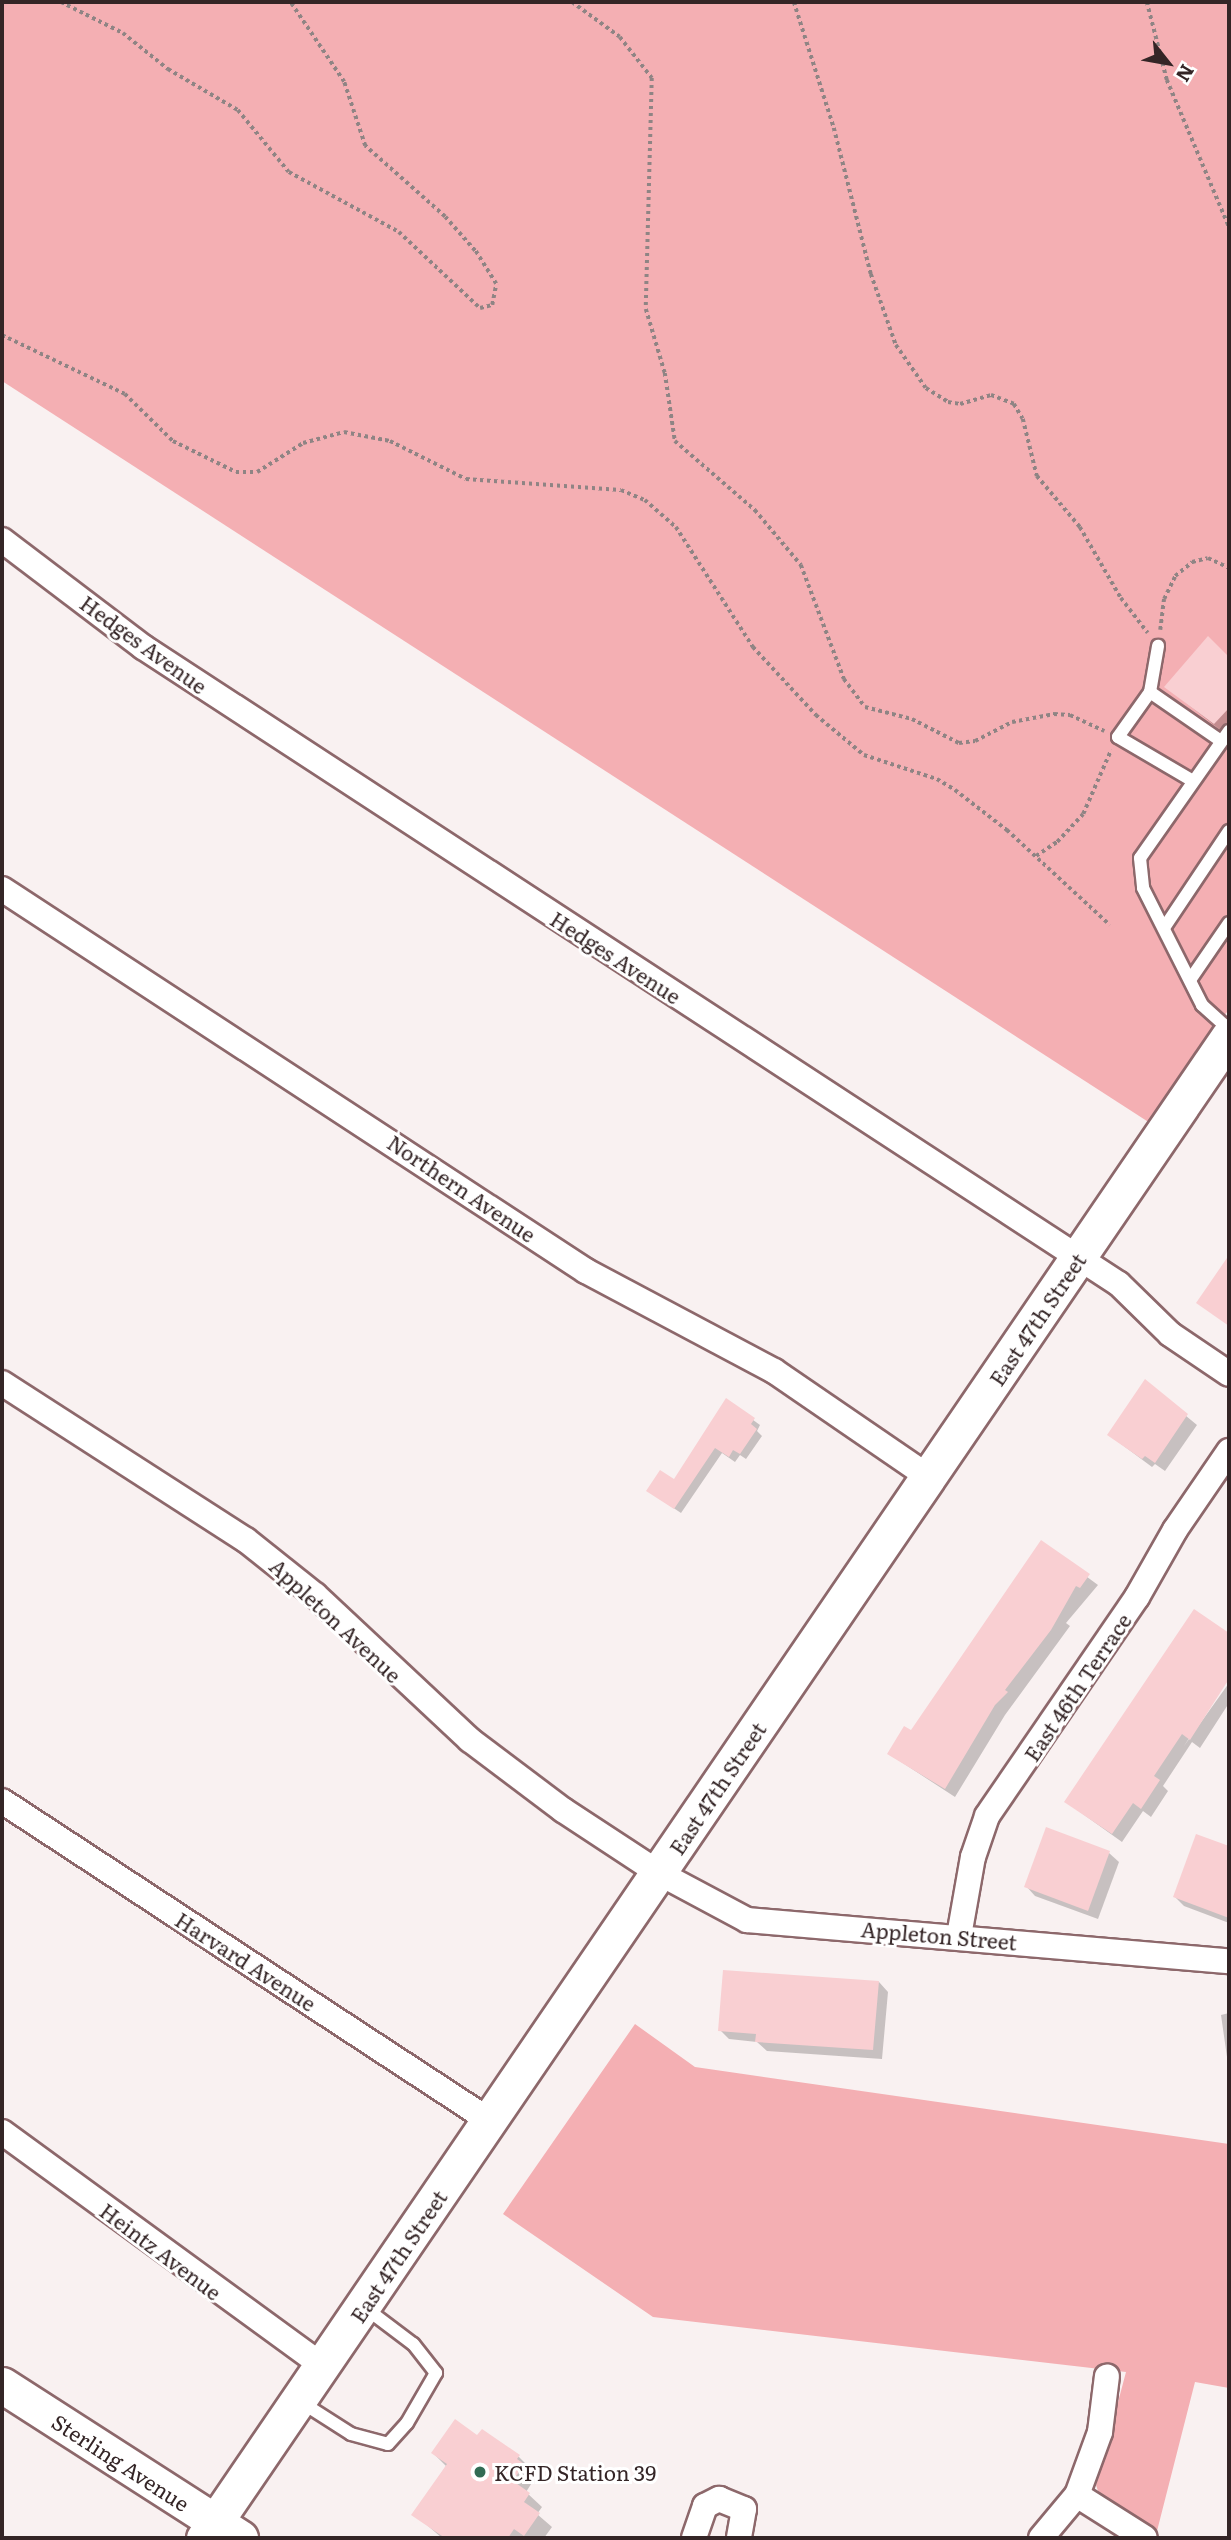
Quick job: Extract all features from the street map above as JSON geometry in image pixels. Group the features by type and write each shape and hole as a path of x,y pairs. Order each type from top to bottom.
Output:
{"main road":[{"name":"East 47th Street","path":"220,2533 299,2401 1229,1036"},
{"name":"Sterling Avenue","path":"2,2385 220,2533"}],"street":[{"name":"Hedges Avenue","path":"2,540 143,647 1119,1284 1170,1334 1229,1374"},
{"name":"Northern Avenue","path":"2,889 586,1271 774,1371 929,1477"},
{"name":"Appleton Avenue","path":"2,1383 246,1540 315,1595 470,1740 563,1810 659,1873"},
{"name":"East 46th Terrace","path":"959,1936 973,1857 987,1816 1137,1597 1175,1530 1229,1451"},
{"name":"Harvard Avenue","path":"2,1801 490,2121"},
{"name":"Appleton Street","path":"659,1873 747,1920 1229,1961"},
{"name":"Heintz Avenue","path":"2,2132 323,2367"},
{"path":"1041,2538 1077,2496 1100,2432 1107,2376"},
{"path":"1077,2496 1145,2538"},
{"path":"694,2538 705,2506 719,2499 744,2509 739,2538"}],"lane":[{"path":"1158,646 1150,692 1118,737 1193,781"},
{"path":"1150,692 1225,736 1140,858 1143,888 1202,1005 1229,1029"},
{"path":"1164,928 1229,831"},
{"path":"1190,980 1229,923"},
{"path":"299,2401 351,2434 388,2444 407,2423 436,2373 413,2344 364,2306"}],"path":[{"path":"61,2 123,33 168,69 238,110 289,172 390,227 480,308 492,305 496,284 475,251 444,217 365,146 344,82 290,2"},
{"path":"572,2 620,37 652,78 646,309 665,373 676,441 755,510 802,565 840,671 854,694 865,707 912,719 959,743 975,741 1012,722 1054,714 1070,715 1118,737 1083,814 1057,842 1036,856"},
{"path":"794,2 834,128 871,274 896,345 926,388 948,402 960,404 991,395 1014,404 1023,419 1037,476 1080,527 1121,598 1158,646"},
{"path":"1147,2 1167,80 1229,226"},
{"path":"2,335 118,390 173,441 236,472 257,472 303,443 344,432 390,441 466,479 621,490 645,500 690,544 753,647 817,715 864,755 937,779 955,790 1036,856 1110,925"},
{"path":"1158,646 1164,600 1175,576 1192,562 1208,558 1229,568"}],"shaded area":[{"path":"2,2 1229,2 1229,1009 1150,1123 2,381"},
{"path":"635,2024 695,2067 1229,2144 1229,2388 1195,2382 1157,2531 1099,2494 1096,2485 1126,2372 653,2317 503,2214"}],"building":[{"path":"1208,636 1229,657 1229,708 1214,724 1164,687"},
{"path":"1229,1255 1229,1326 1196,1303"},
{"path":"1145,1379 1188,1414 1155,1463 1145,1456 1142,1459 1107,1435"},
{"path":"726,1398 755,1418 751,1424 757,1429 740,1454 733,1450 729,1457 715,1448 674,1509 646,1491 660,1470 674,1479"},
{"path":"1041,1540 1090,1574 1080,1588 1076,1586 1051,1630 1005,1690 1008,1692 995,1705 945,1789 887,1754 904,1726 911,1730"},
{"path":"1194,1609 1229,1633 1229,1679 1190,1740 1182,1734 1154,1776 1160,1780 1141,1809 1133,1803 1112,1834 1064,1802"},
{"path":"1046,1827 1110,1851 1088,1911 1024,1887"},
{"path":"1196,1834 1229,1846 1229,1918 1173,1897"},
{"path":"723,1970 879,1981 873,2050 755,2042 756,2034 718,2031"},
{"name":"KCFD Station 39","path":"455,2419 477,2435 482,2429 520,2455 517,2459 524,2464 513,2481 530,2493 524,2502 540,2513 524,2536 514,2529 508,2538 445,2538 411,2515 447,2464 431,2453"}],"place":[{"name":"KCFD Station 39","path":"480,2472"}]}
